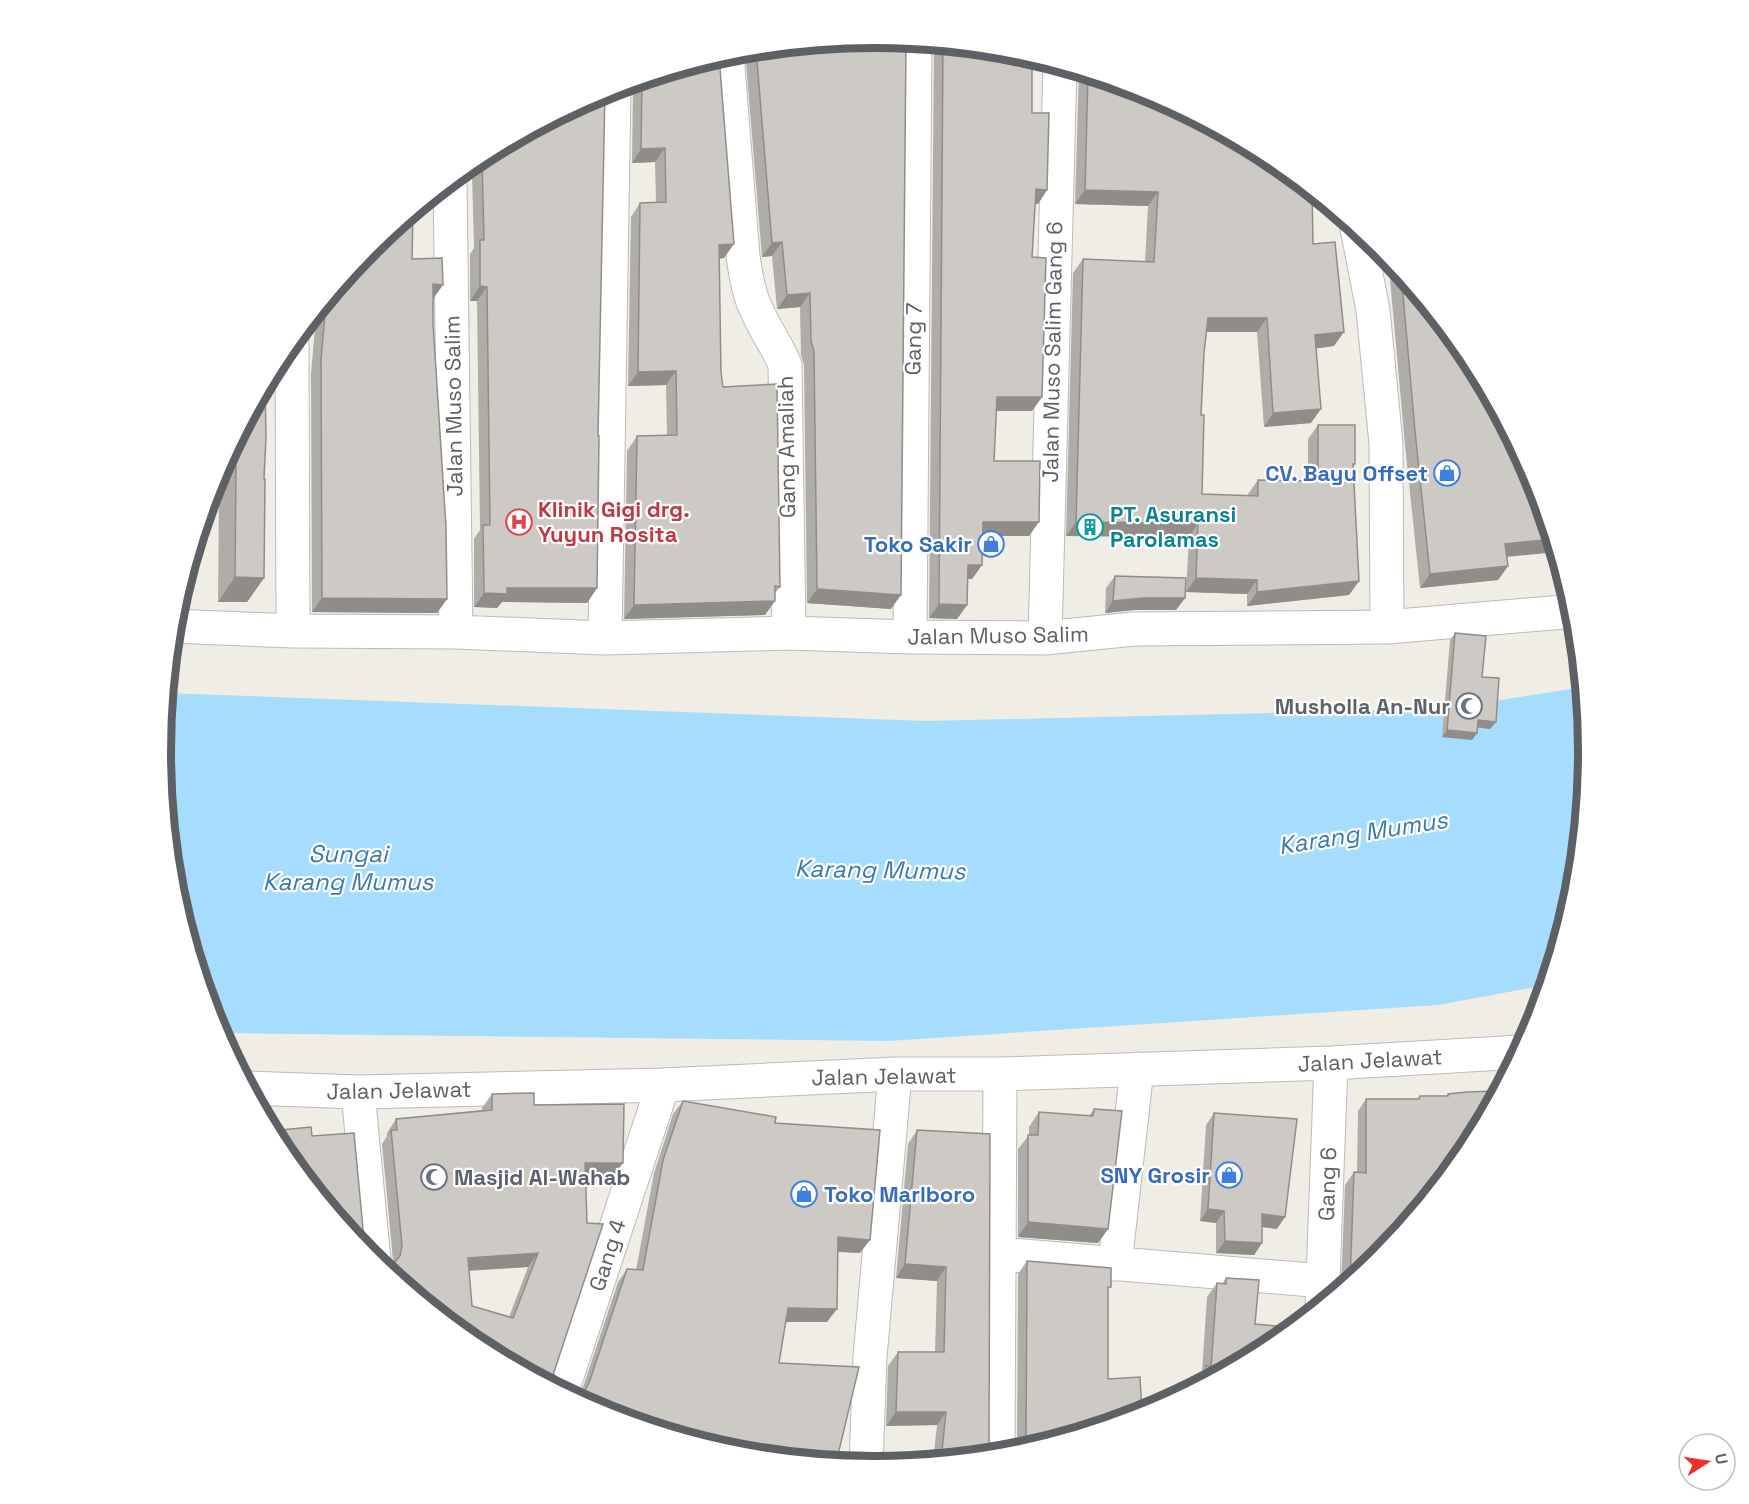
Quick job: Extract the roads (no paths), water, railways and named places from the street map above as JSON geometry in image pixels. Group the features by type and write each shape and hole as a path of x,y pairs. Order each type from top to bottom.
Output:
{"street":[{"name":"Gang 7","path":"910,637 915,50"},
{"name":"Gang Amaliah","path":"728,64 742,256 749,289 758,314 779,348 785,365 789,633"},
{"name":"Jalan Muso Salim Gang 6","path":"1045,638 1060,73"},
{"path":"605,638 614,99"},
{"name":"Jalan Muso Salim","path":"450,190 456,632"},
{"path":"1360,243 1373,310 1386,444 1387,627"},
{"path":"292,357 293,631"},
{"name":"Jalan Muso Salim","path":"182,626 293,631 456,632 605,638 789,633 1045,638 1134,629 1387,627 1564,612"},
{"name":"Jalan Jelawat","path":"257,1088 358,1092 663,1085 895,1074 1000,1074 1331,1063 1506,1062"},
{"name":"Gang 6","path":"1323,1293 1331,1063"},
{"path":"1115,1264 1137,1069"},
{"path":"866,1456 870,1357 895,1074"},
{"path":"998,1444 1001,1254 1000,1074"},
{"name":"Gang 4","path":"564,1384 663,1085"},
{"path":"358,1092 373,1245"},
{"path":"1001,1254 1115,1264 1323,1293"}],"water":[{"name":"Sungai Karang Mumus","path":"1575,688 1578,752 1577,798 1565,889 1555,934 1538,987 1438,1005 888,1041 229,1033 194,934 184,889 172,798 173,693 926,721 1443,709"}],"place":[{"name":"CV. Bayu Offset","path":"1447,473"},
{"name":"Klinik Gigi drg. Yuyun Rosita","path":"519,522"},
{"name":"PT. Asuransi Parolamas","path":"1090,527"},
{"name":"Toko Sakir","path":"991,544"},
{"name":"Musholla An-Nur","path":"1469,706"},
{"name":"SNY Grosir","path":"1229,1175"},
{"name":"Masjid Al-Wahab","path":"434,1177"},
{"name":"Toko Marlboro","path":"804,1194"}],"water label":[{"name":"Karang Mumus","path":"1363,833"},
{"name":"Karang Mumus","path":"880,870"}]}
